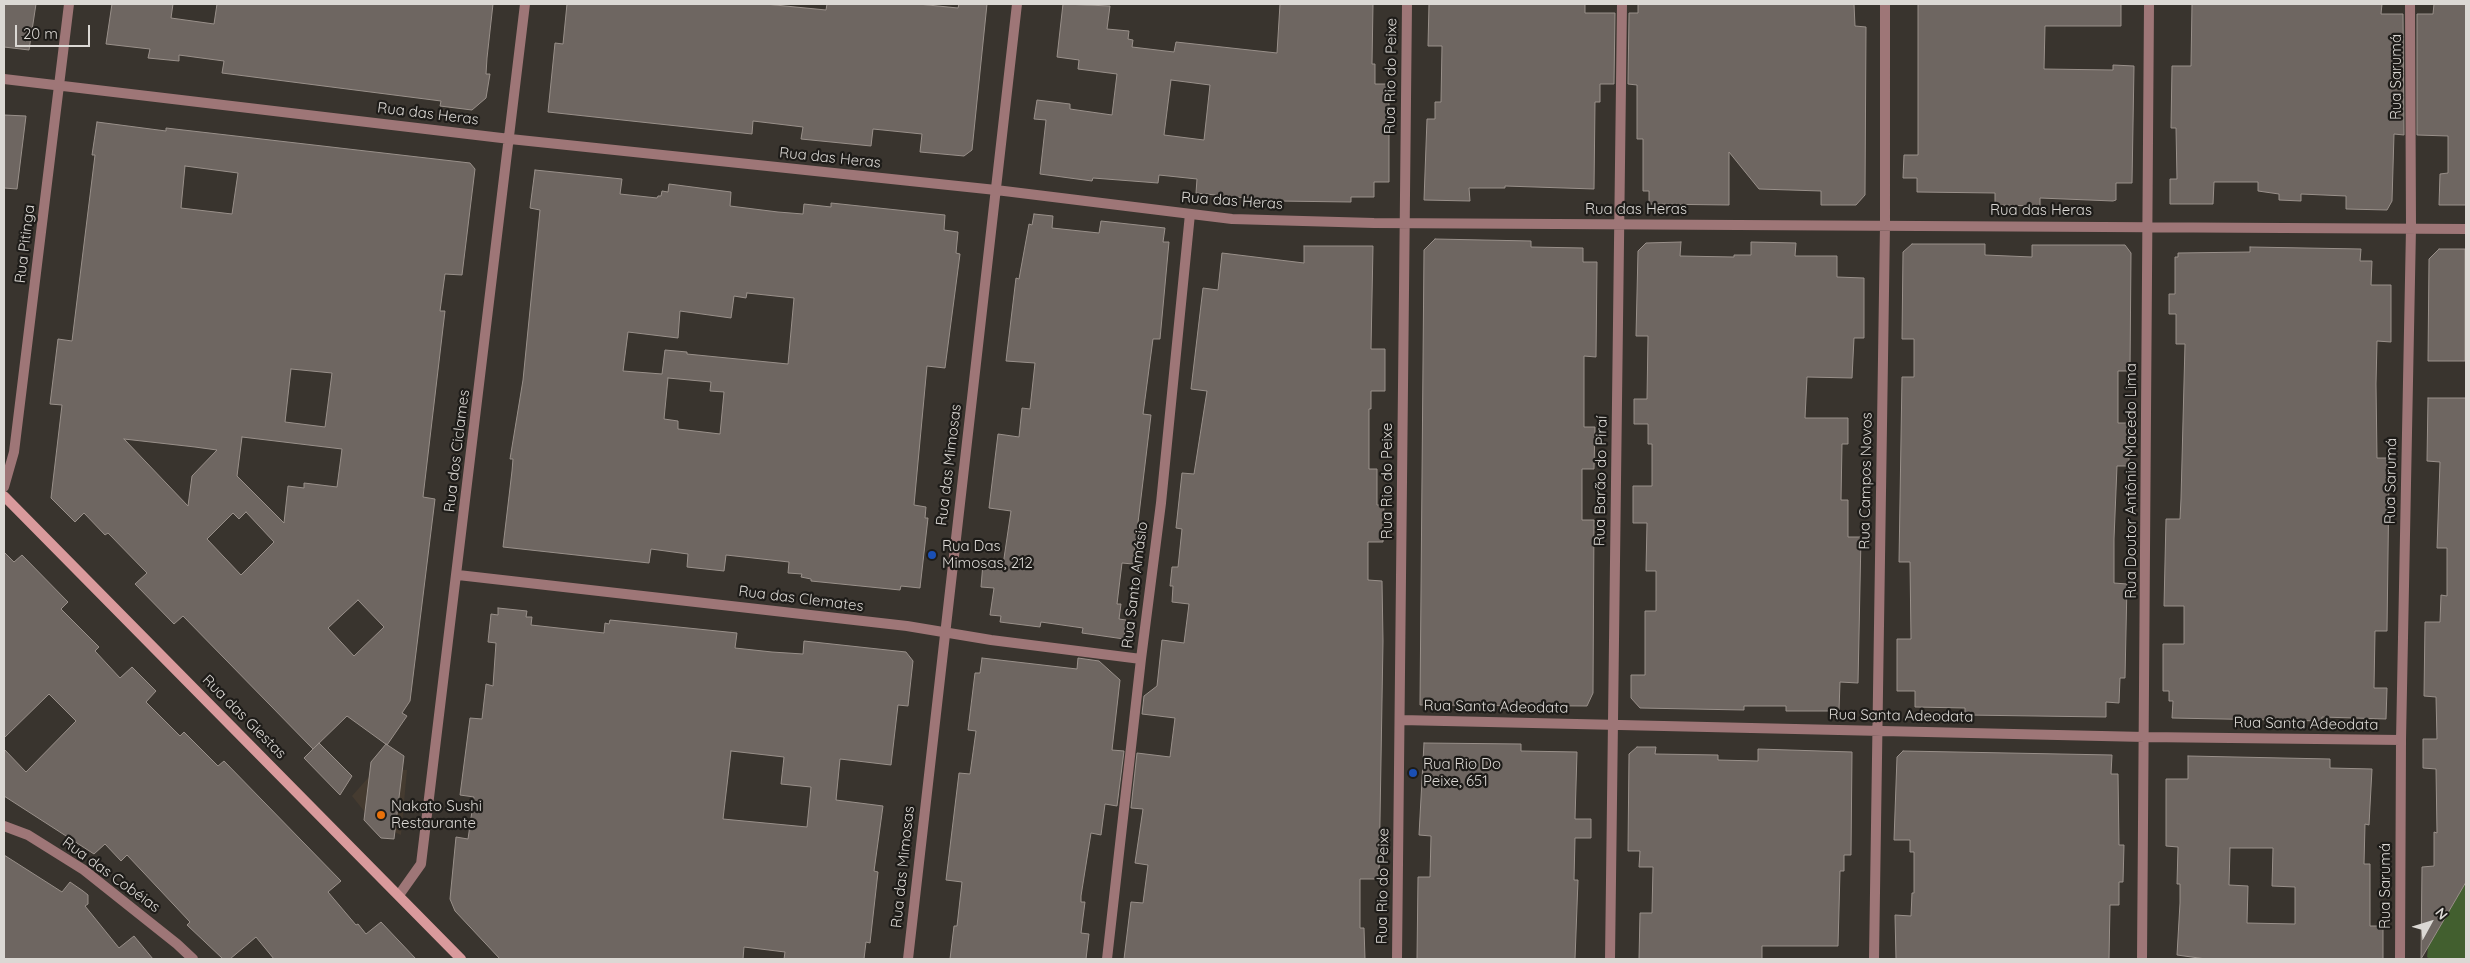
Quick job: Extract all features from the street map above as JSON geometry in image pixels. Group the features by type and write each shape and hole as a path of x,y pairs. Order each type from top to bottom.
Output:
{"main road":[{"name":"Rua das Giestas","path":"4,496 462,959"}],"street":[{"name":"Rua Pitinga","path":"4,487 14,452 69,4"},
{"name":"Rua dos Ciclames","path":"399,895 421,864 458,574 525,4"},
{"name":"Rua das Mimosas","path":"908,959 1017,4"},
{"name":"Rua Rio do Peixe","path":"1397,959 1407,4"},
{"name":"Rua Barão do Piraí","path":"1610,959 1622,4"},
{"name":"Rua Campos Novos","path":"1874,959 1885,225 1885,4"},
{"name":"Rua Doutor Antônio Macedo Lima","path":"2142,959 2149,4"},
{"name":"Rua Sarumá","path":"2400,959 2401,740 2411,228 2410,4"},
{"name":"Rua das Heras","path":"4,79 510,139 996,190 1232,219 1620,224 2466,229"},
{"name":"Rua Santo Amásio","path":"1107,959 1141,659 1161,503 1190,214"},
{"name":"Rua das Clemates","path":"458,574 944,632 1141,659"},
{"name":"Rua Santa Adeodata","path":"1400,720 2145,737 2401,740"},
{"name":"Rua das Cobéias","path":"4,826 28,835 84,870 193,959"}],"shaded area":[{"path":"375,770 407,770 401,835 372,821 352,796"}],"green space":[{"path":"2466,882 2466,959 2430,959 2427,957 2428,947"}],"building":[{"path":"4,4 36,4 29,50 4,47"},
{"path":"112,4 173,4 171,18 214,24 217,4 493,4 486,74 490,74 486,98 472,110 440,106 441,101 222,73 224,61 179,55 179,61 148,58 150,49 106,44"},
{"path":"567,4 765,4 826,10 827,4 918,4 958,8 959,4 987,4 972,150 964,156 920,152 922,134 873,129 871,146 801,139 803,127 753,121 752,134 548,112 555,43 563,44"},
{"path":"1063,4 1110,6 1107,29 1129,31 1128,39 1133,40 1132,47 1174,52 1176,42 1277,53 1280,4 1373,4 1372,64 1375,64 1375,84 1389,84 1389,182 1374,182 1374,197 1351,197 1351,202 1276,201 1196,193 1197,179 1159,175 1158,183 1093,178 1092,181 1040,174 1046,120 1034,119 1037,100 1070,104 1070,109 1112,115 1117,74 1078,69 1079,60 1057,57","holes":["1171,80 1210,85 1204,140 1164,135"]},
{"path":"1429,4 1585,4 1585,13 1615,13 1614,84 1600,84 1600,102 1595,102 1594,189 1505,186 1505,188 1469,188 1470,201 1424,200 1427,119 1435,119 1435,102 1441,102 1442,46 1428,46"},
{"path":"1638,4 1854,4 1855,26 1866,27 1865,195 1856,205 1821,205 1821,191 1759,189 1729,152 1729,205 1649,204 1649,191 1643,191 1643,139 1637,139 1637,85 1628,84 1629,13 1638,13"},
{"path":"1918,4 2121,4 2121,26 2045,26 2044,69 2113,70 2113,65 2134,66 2132,183 2116,183 2116,200 2113,201 2040,198 2040,206 1995,205 1995,193 1917,192 1917,178 1903,178 1904,155 1918,155"},
{"path":"2192,4 2382,4 2381,14 2403,14 2404,135 2394,134 2392,201 2387,210 2346,209 2346,196 2301,194 2301,201 2279,200 2279,194 2258,191 2258,182 2214,182 2213,204 2170,204 2170,179 2177,179 2176,128 2171,128 2172,66 2191,66"},
{"path":"2434,4 2466,4 2466,205 2439,205 2440,174 2448,173 2448,136 2417,135 2417,14 2433,14"},
{"path":"4,115 26,116 17,189 4,188"},
{"path":"97,122 166,131 166,128 470,163 475,169 462,275 445,274 440,311 445,311 423,497 435,499 410,701 402,713 407,716 387,745 347,716 313,749 183,616 174,624 135,584 147,573 108,533 105,535 84,513 75,522 51,498 62,405 50,404 58,339 72,341 95,155 92,155","holes":["185,166 238,173 232,214 181,208","291,369 332,373 325,427 285,422","242,437 342,449 337,487 304,483 304,488 288,486 284,523 237,476","124,439 217,450 192,476 188,506","246,512 274,542 241,575 207,539 233,513 239,519","358,600 384,627 354,656 328,628"]},
{"path":"535,170 622,179 620,194 657,198 661,196 662,191 668,192 669,184 731,192 730,206 778,212 803,214 804,204 831,207 831,203 945,215 944,230 958,232 956,253 960,254 945,368 927,366 914,505 926,507 925,518 928,518 920,588 901,586 900,590 811,581 811,579 801,577 802,574 788,573 789,562 726,555 724,571 687,567 688,554 651,549 649,563 503,547 513,459 510,459 523,380 540,210 530,208","holes":["747,293 794,298 788,364 665,350 662,374 623,371 628,332 678,338 680,311 731,318 734,296 746,298","668,378 711,382 710,391 724,392 720,434 678,429 678,421 664,419"]},
{"path":"1034,214 1053,216 1052,228 1099,233 1101,221 1165,228 1163,242 1169,242 1160,339 1153,339 1143,414 1151,415 1133,564 1122,563 1117,604 1121,604 1119,619 1126,620 1124,639 1082,633 1083,628 1041,622 1040,627 1000,622 1001,616 990,615 994,588 981,587 983,563 1003,565 1011,511 989,508 998,434 1019,437 1022,408 1030,409 1035,363 1006,361 1016,278 1019,279 1029,224 1032,225"},
{"path":"1435,239 1531,241 1531,247 1583,248 1583,262 1597,262 1596,357 1584,356 1584,427 1595,427 1594,469 1582,469 1582,520 1594,520 1593,693 1587,706 1420,705 1424,250"},
{"path":"1681,242 1680,256 1734,257 1734,255 1751,255 1751,242 1796,243 1795,256 1837,256 1837,277 1864,278 1864,338 1854,338 1852,378 1807,377 1805,418 1848,418 1848,444 1842,444 1841,500 1848,500 1848,537 1861,537 1858,683 1840,682 1839,711 1786,711 1786,706 1744,706 1744,710 1640,708 1631,698 1631,675 1645,675 1645,611 1656,611 1656,571 1646,571 1647,523 1633,523 1633,486 1652,486 1652,444 1648,444 1648,424 1634,424 1634,399 1647,399 1648,336 1636,336 1638,251 1646,243"},
{"path":"1912,244 1985,244 1985,255 2032,257 2032,245 2125,245 2131,253 2130,371 2118,371 2118,423 2129,423 2129,466 2117,466 2114,539 2114,583 2127,584 2125,678 2120,678 2119,703 2106,702 2106,717 1965,715 1965,708 1915,707 1915,691 1897,691 1897,639 1911,639 1910,562 1899,562 1902,377 1914,377 1914,339 1902,339 1903,252"},
{"path":"1304,246 1373,246 1371,349 1385,349 1385,391 1371,391 1371,409 1369,409 1369,469 1377,469 1377,505 1384,505 1383,542 1368,542 1368,580 1382,581 1383,641 1379,879 1360,879 1360,928 1364,928 1365,959 1124,959 1131,902 1143,903 1148,865 1135,863 1143,809 1131,808 1137,753 1170,757 1175,718 1142,714 1144,696 1157,686 1162,640 1184,643 1189,604 1172,602 1173,586 1170,586 1172,567 1178,567 1182,529 1176,528 1182,473 1194,474 1207,391 1191,389 1203,288 1218,290 1222,253 1304,263"},
{"path":"2250,247 2361,249 2360,261 2372,261 2371,285 2391,285 2391,342 2377,341 2376,384 2377,458 2389,458 2389,479 2387,631 2375,631 2374,688 2387,688 2386,719 2322,717 2322,721 2172,718 2173,701 2169,701 2169,691 2163,691 2163,644 2184,644 2184,606 2164,606 2166,519 2180,519 2181,499 2185,344 2176,344 2176,314 2169,314 2169,294 2175,294 2175,257 2178,257 2178,253 2250,252"},
{"path":"2439,249 2465,249 2465,361 2428,361 2429,259"},
{"path":"2428,398 2466,398 2466,882 2421,959 2422,867 2434,866 2434,832 2437,833 2436,769 2423,768 2423,739 2437,739 2436,697 2424,696 2425,622 2440,622 2441,595 2447,596 2447,548 2437,548 2440,462 2427,461"},
{"path":"4,552 14,562 22,555 68,602 61,609 99,647 95,651 120,678 132,667 156,691 146,702 180,736 184,732 218,766 224,761 341,881 328,892 356,925 358,924 366,934 381,922 416,959 274,959 256,937 230,959 223,959 187,925 190,922 127,855 121,861 105,844 94,854 4,796 4,749 26,772 76,721 49,694 4,738"},
{"path":"498,608 527,611 526,617 532,617 531,625 604,633 605,623 609,624 610,620 737,633 735,648 772,652 803,654 804,641 906,652 913,661 908,706 898,705 891,765 840,759 836,800 883,806 874,871 878,872 870,943 866,942 864,959 784,959 785,952 744,947 743,959 500,959 455,911 450,899 456,837 468,839 474,797 460,795 470,718 482,719 486,684 493,686 496,643 488,642 491,614 498,615","holes":["731,751 784,757 781,784 811,787 807,827 723,819"]},
{"path":"982,658 1077,669 1078,658 1099,661 1120,680 1112,750 1124,751 1117,806 1105,804 1101,835 1091,833 1081,896 1081,902 1085,902 1081,933 1089,934 1086,959 950,959 954,926 957,926 962,882 946,880 959,773 970,774 976,731 968,730 975,673 980,673"},
{"path":"319,743 352,776 340,795 304,758"},
{"path":"1424,743 1521,744 1521,751 1577,752 1575,819 1591,819 1591,838 1575,838 1574,880 1578,880 1575,959 1417,959 1418,877 1430,877 1431,836 1419,835"},
{"path":"386,744 404,756 394,839 381,838 364,820 371,762"},
{"path":"1637,747 1656,747 1655,754 1718,755 1718,760 1758,761 1758,749 1852,752 1851,855 1844,855 1844,871 1840,871 1838,946 1762,946 1762,959 1639,959 1640,913 1652,913 1653,867 1639,867 1640,851 1628,851 1629,754"},
{"path":"1903,751 2112,755 2111,774 2118,774 2119,845 2124,845 2123,882 2119,882 2119,905 2110,905 2109,959 1896,959 1895,915 1911,916 1912,893 1914,893 1914,852 1910,852 1910,840 1894,840 1897,757"},
{"path":"2188,756 2330,759 2330,768 2372,769 2369,825 2365,824 2364,864 2370,864 2370,926 2383,926 2383,959 2206,959 2177,955 2180,903 2180,884 2177,884 2178,847 2166,846 2166,779 2188,779","holes":["2230,848 2273,848 2272,886 2295,887 2295,924 2247,923 2248,886 2229,885"]},
{"path":"4,855 62,892 70,882 83,891 88,895 88,904 85,906 119,948 134,936 153,959 4,959"}],"place":[{"name":"Rua Das Mimosas, 212","path":"932,555"},
{"name":"Rua Rio Do Peixe, 651","path":"1413,773"},
{"name":"Nakato Sushi Restaurante","path":"381,815"}]}
